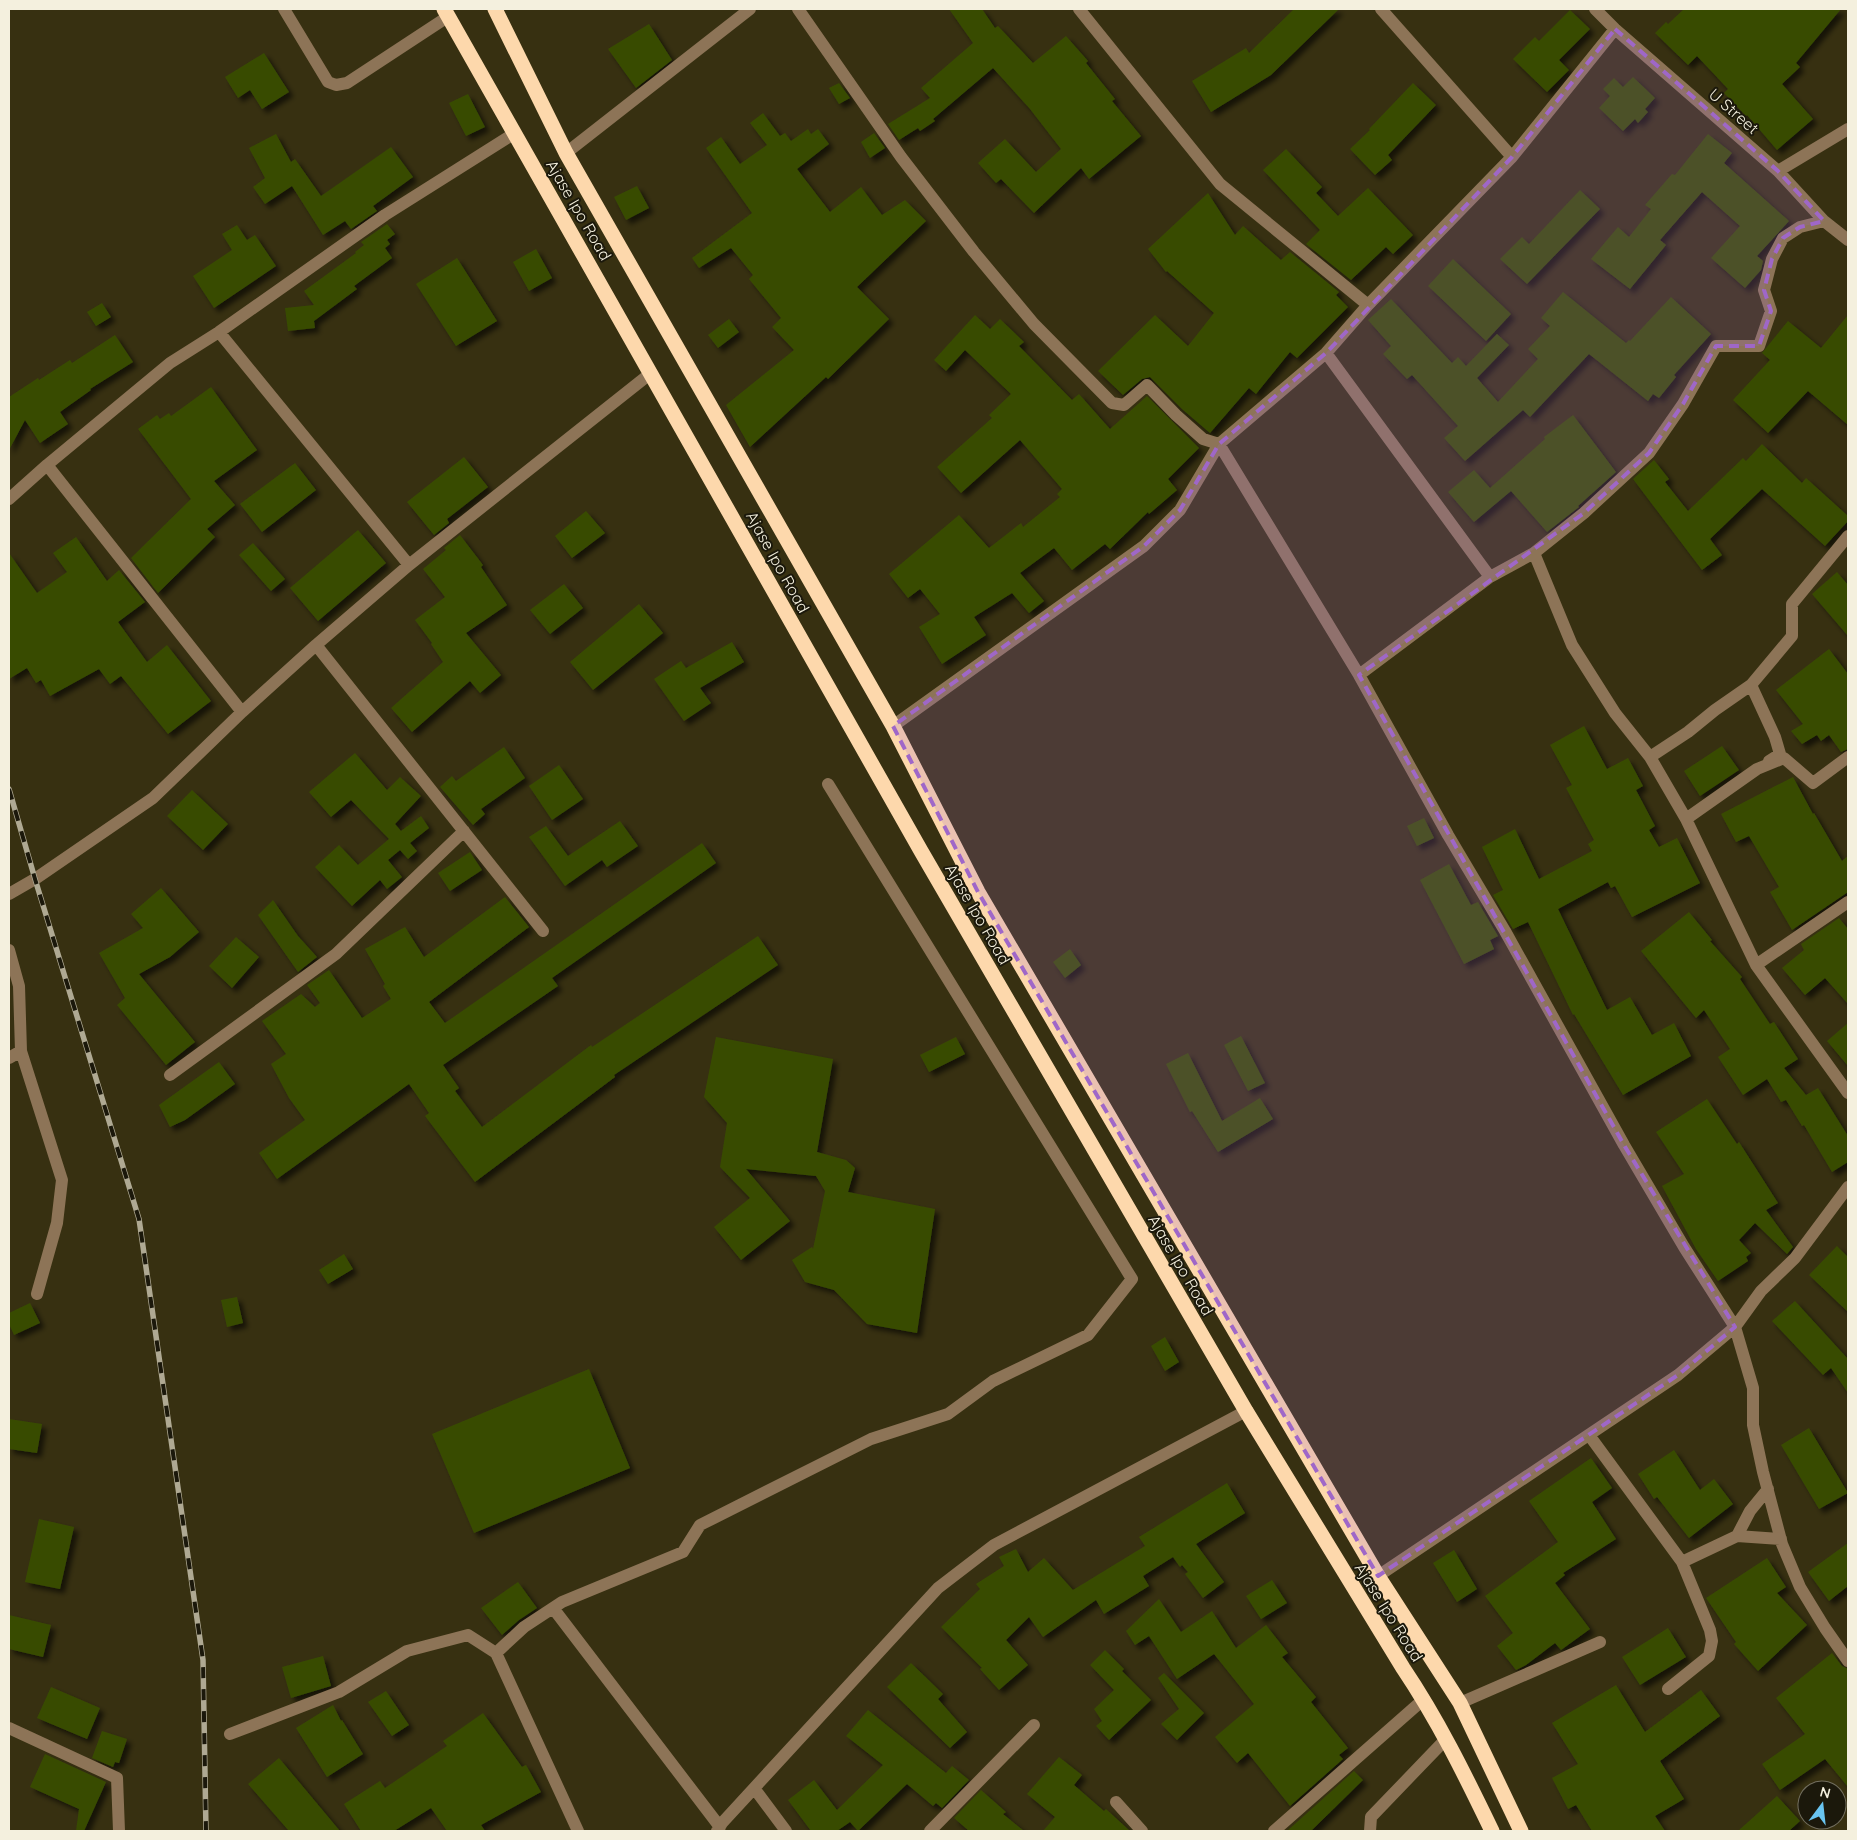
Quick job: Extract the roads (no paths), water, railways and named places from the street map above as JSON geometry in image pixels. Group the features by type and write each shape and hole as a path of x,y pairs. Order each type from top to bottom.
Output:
{"highway":[{"name":"Ajase Ipo Road","path":"495,9 566,153 893,726 978,892 1378,1576 1460,1703 1521,1831"},
{"name":"Ajase Ipo Road","path":"446,12 921,851 1246,1411 1403,1668 1424,1699 1492,1831"}],"street":[{"path":"284,9 328,82 336,86 347,83 446,12"},
{"path":"566,153 750,9"},
{"path":"798,9 901,157 974,252 1034,324 1112,403 1124,405 1147,385 1203,439 1219,444 1359,675 1624,1145 1684,1247 1735,1327 1754,1388 1753,1425 1781,1539 1800,1587 1848,1661"},
{"path":"1079,9 1220,184 1368,305"},
{"path":"1381,9 1512,157"},
{"name":"U Street","path":"1595,9 1615,30 1778,171 1824,221 1848,240"},
{"path":"893,726 1144,546 1180,510 1219,444 1326,353 1368,305 1512,157 1615,30"},
{"path":"1778,171 1848,129"},
{"path":"9,498 170,364 385,216 515,133"},
{"path":"1359,675 1490,577 1534,553 1584,513 1649,453 1683,404 1716,346 1759,346 1771,311 1764,290 1772,259 1783,238 1800,227 1824,221"},
{"path":"219,332 409,566"},
{"path":"1326,353 1490,577"},
{"path":"9,894 153,798 242,712 316,645 409,566 651,373"},
{"path":"47,465 242,712"},
{"path":"1650,757 1688,732 1751,685 1792,636 1792,604 1848,536"},
{"path":"1534,553 1572,645 1615,713 1650,757 1686,819 1756,965 1848,1093"},
{"path":"316,645 543,931"},
{"path":"1686,819 1780,754 1775,737 1751,685"},
{"path":"1757,769 1784,758 1813,783 1848,757"},
{"path":"496,1653 524,1627 562,1602 683,1552 700,1525 871,1439 948,1414 994,1381 1088,1334 1132,1279 828,784"},
{"path":"170,1075 336,954 464,831"},
{"path":"1756,965 1848,902"},
{"path":"9,950 19,986 21,1051 62,1180 56,1223 37,1294"},
{"path":"9,1058 21,1051"},
{"path":"1378,1576 1678,1375 1735,1327 1761,1292 1795,1258 1848,1186"},
{"path":"553,1608 718,1829 938,1588 994,1545 1246,1411"},
{"path":"1589,1435 1682,1562 1710,1630 1712,1641 1709,1656 1668,1689"},
{"path":"1737,1536 1750,1511 1768,1489"},
{"path":"1682,1562 1737,1536 1781,1539"},
{"path":"230,1734 339,1692 407,1651 468,1635 496,1653 578,1831"},
{"path":"1460,1703 1600,1642"},
{"path":"1274,1831 1424,1699"},
{"path":"930,1831 1034,1725"},
{"path":"9,1728 116,1778 119,1831"},
{"path":"1370,1831 1371,1817 1446,1739"},
{"path":"754,1788 786,1831"},
{"path":"1116,1802 1142,1831"}],"railway":[{"path":"9,789 139,1219 203,1660 206,1831"}]}
